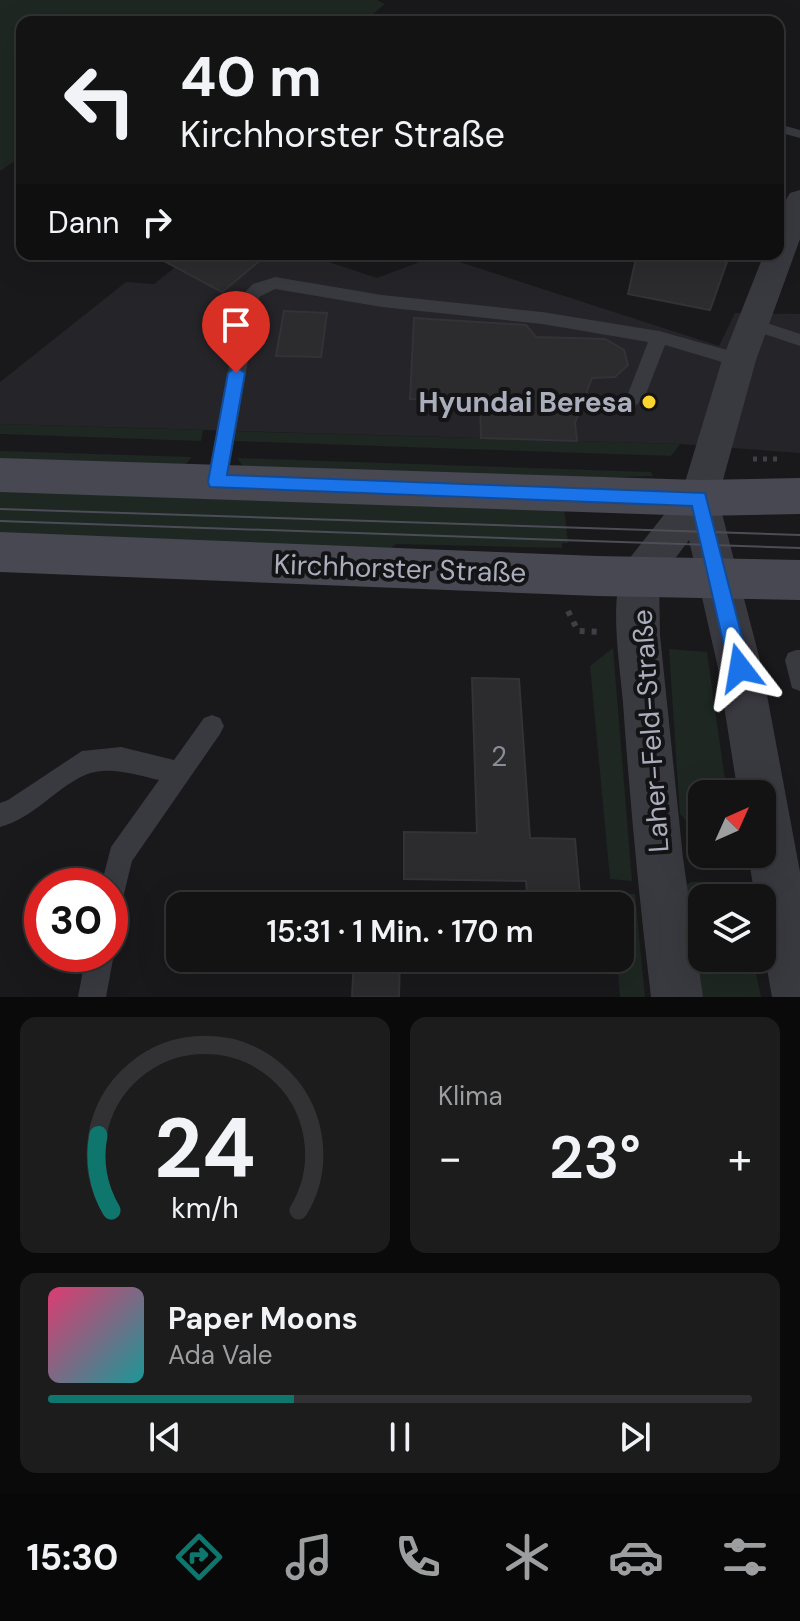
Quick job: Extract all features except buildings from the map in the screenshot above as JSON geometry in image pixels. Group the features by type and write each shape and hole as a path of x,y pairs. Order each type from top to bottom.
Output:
{"main road":[{"path":"0,475 699,498 800,496"},
{"name":"Kirchhorster Straße","path":"0,552 800,580"}],"street":[{"path":"759,780 740,668 699,498 739,360 774,260"},
{"name":"Laher-Feld-Straße","path":"677,997 659,858 643,683 639,576 699,498"},
{"path":"776,854 790,913 798,997"}],"lane":[{"path":"217,482 251,294 275,283 382,301 542,318 659,337 739,360"},
{"path":"752,324 800,340"},
{"path":"635,399 659,337"},
{"path":"800,660 796,660 800,680"},
{"path":"118,868 120,856 212,726"},
{"path":"0,815 14,811 82,763 121,759 179,773"},
{"path":"92,997 97,972"}],"shaded area":[{"path":"0,0 377,0 385,4 371,16 16,16 16,160 0,171"},
{"path":"184,260 323,260 377,278 425,260 453,260 719,346 735,313 800,314 800,453 680,444 0,424 0,382 126,282 154,284"},
{"path":"0,424 203,430 201,441 0,434"},
{"path":"231,431 680,444 671,456 232,441"},
{"path":"0,451 192,457 182,468 0,462"},
{"path":"237,458 651,472 653,476 569,479 245,469"},
{"path":"0,489 564,507 568,543 562,543 562,548 396,544 390,549 0,537"},
{"path":"613,648 632,881 610,879 590,666"},
{"path":"669,649 707,652 725,780 688,780 688,823 680,814"},
{"path":"691,882 701,884 688,884 688,922 686,885"},
{"path":"635,894 645,997 620,997 618,972 634,972"},
{"path":"691,972 756,972 761,997 692,997"}],"tram line":[{"path":"0,509 800,535"},
{"path":"0,521 800,548"}],"place":[{"name":"Hyundai Beresa","path":"649,402"}],"route":[{"path":"236,373 217,482 699,498 740,668"}]}
